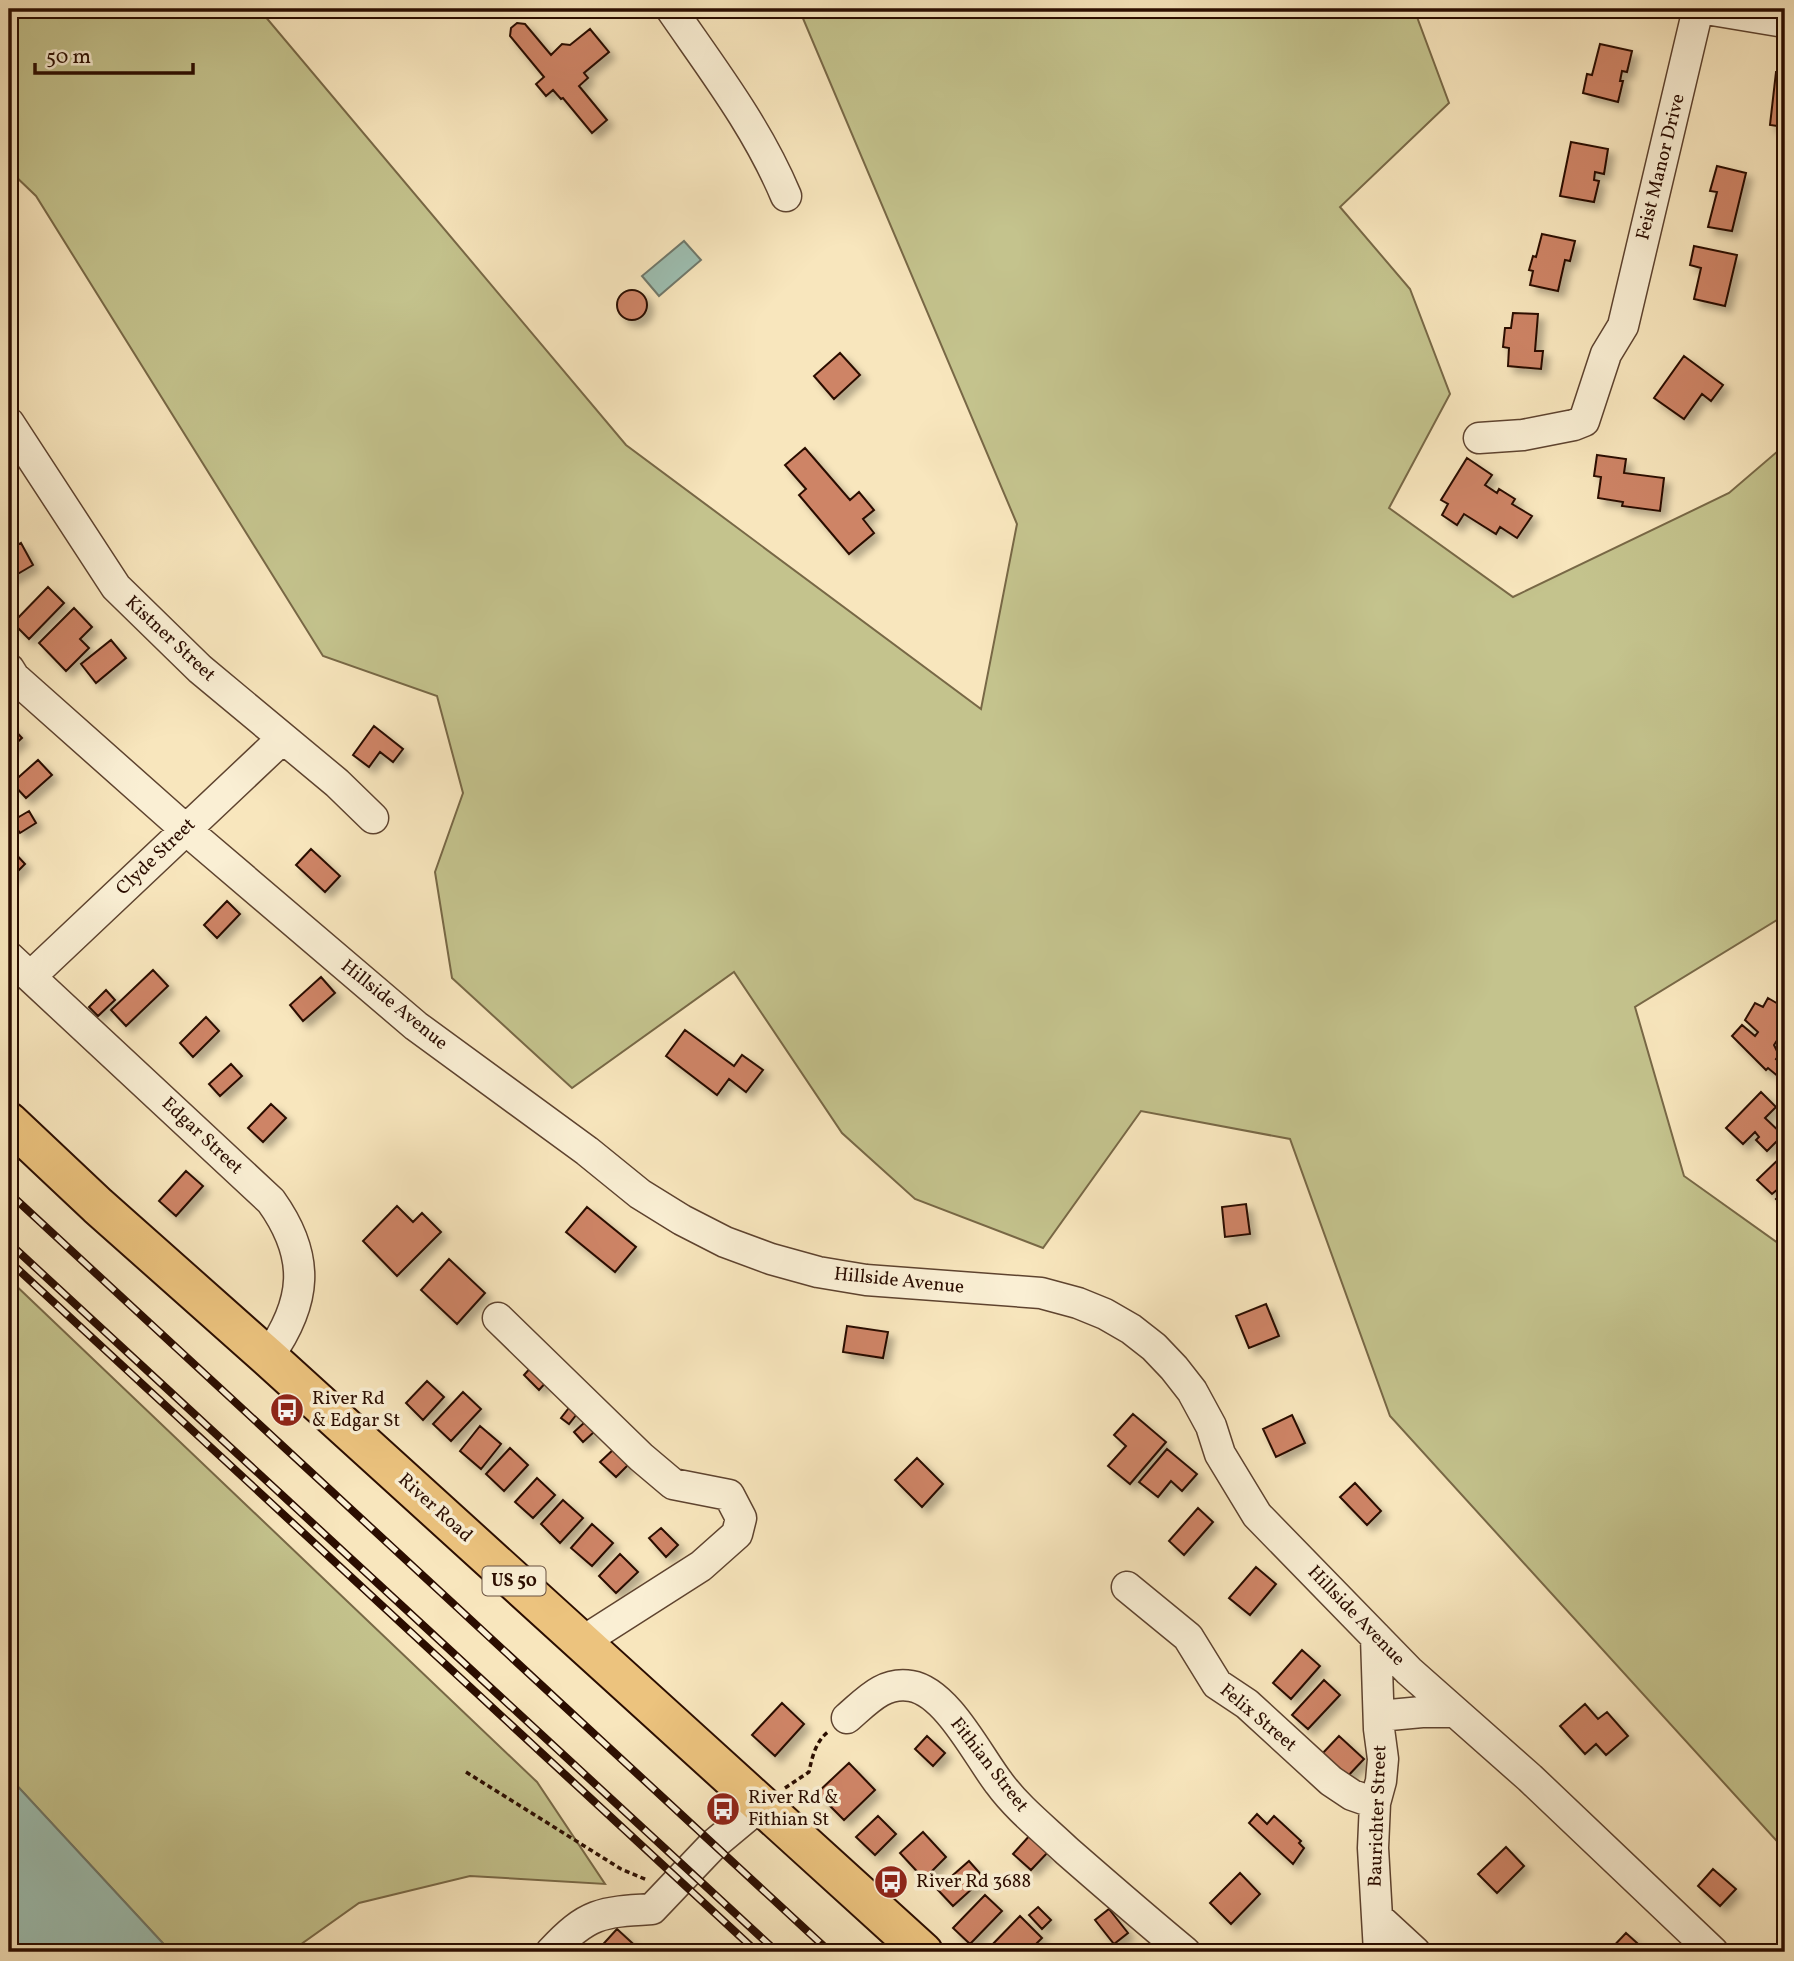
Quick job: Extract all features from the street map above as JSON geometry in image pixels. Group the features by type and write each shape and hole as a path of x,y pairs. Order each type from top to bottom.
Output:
{"main road":[{"name":"River Road","path":"9,1122 108,1215 582,1642 773,1796 923,1952"}],"street":[{"path":"671,9 730,92 770,157 786,195"},
{"name":"Feist Manor Drive","path":"1479,438 1523,435 1584,421 1605,354 1623,326 1698,9"},
{"path":"1706,9 1785,22"},
{"name":"Kistner Street","path":"9,423 116,587 200,669 337,783 373,818"},
{"name":"Hillside Avenue","path":"9,669 24,686 185,829 416,1027 587,1151 640,1194 682,1220 748,1251 818,1272 866,1280 1041,1293 1078,1303 1131,1329 1154,1347 1192,1391 1211,1426 1220,1454 1257,1516 1454,1712 1530,1778 1713,1952"},
{"name":"Clyde Street","path":"31,976 282,739"},
{"name":"Edgar Street","path":"9,957 271,1201 283,1217 297,1254 298,1294 286,1332 268,1357"},
{"path":"498,1318 641,1457 673,1484 729,1495 741,1518 737,1534 701,1566 582,1642"},
{"name":"Felix Street","path":"1127,1587 1188,1637 1217,1684 1247,1704 1331,1781 1352,1795 1375,1803"},
{"name":"Baurichter Street","path":"1376,1637 1383,1759 1375,1803 1373,1848 1379,1952"},
{"name":"Fithian Street","path":"847,1718 879,1690 895,1685 912,1686 928,1692 941,1703 999,1784 1023,1811 1185,1952"},
{"path":"1379,1716 1454,1712"},
{"path":"551,1952 571,1930 590,1919 609,1911 652,1909 713,1845 773,1796"},
{"path":"1377,1917 1415,1952"}],"path":[{"path":"773,1796 809,1772 822,1736 847,1718"},
{"path":"466,1772 621,1869 654,1883 680,1881"}],"shaded area":[{"path":"9,9 259,9 626,445 981,709 1017,524 799,9 1414,9 1449,103 1340,207 1410,289 1450,394 1389,508 1513,597 1729,493 1785,445 1785,915 1635,1007 1684,1176 1785,1248 1785,1850 1390,1416 1290,1139 1141,1111 1043,1248 915,1199 842,1133 734,972 572,1088 452,978 435,872 463,793 437,696 323,656 36,196 9,170"},
{"path":"684,241 701,260 659,296 642,276"},
{"path":"9,1279 537,1782 605,1884 470,1876 359,1903 290,1952 171,1952 9,1777"},
{"path":"9,1777 171,1952 9,1952"}],"building":[{"path":"517,23 525,24 551,55 562,44 570,45 590,29 609,52 584,73 588,78 579,86 607,120 592,133 563,98 553,90 546,96 536,84 544,77 510,36 511,28"},
{"path":"1600,44 1632,51 1627,72 1622,71 1620,81 1623,81 1618,102 1583,93 1587,74 1592,75"},
{"path":"1776,72 1785,73 1785,127 1770,125"},
{"path":"1571,142 1608,149 1604,174 1595,172 1594,180 1599,181 1594,202 1560,196"},
{"path":"1717,166 1746,173 1732,231 1708,227 1717,192 1710,191"},
{"path":"1542,234 1575,241 1570,261 1565,260 1558,291 1530,285 1533,271 1529,270 1533,256 1536,257"},
{"path":"1694,246 1737,255 1725,306 1694,299 1701,268 1690,265"},
{"path":"632,290 643,294 647,305 643,316 632,320 621,316 617,305 621,294"},
{"path":"1513,313 1538,314 1535,351 1543,351 1541,369 1508,366 1509,348 1503,347 1505,328 1511,328"},
{"path":"840,353 860,375 834,399 814,376"},
{"path":"1684,356 1723,385 1711,401 1702,394 1684,419 1654,398"},
{"path":"805,448 850,500 859,492 874,510 863,519 874,533 849,554 799,495 806,489 785,465"},
{"path":"1597,455 1626,459 1624,473 1664,478 1660,511 1622,506 1623,502 1598,498 1601,477 1594,476"},
{"path":"1467,458 1492,475 1485,485 1497,493 1499,489 1515,499 1512,504 1532,516 1517,538 1500,527 1496,534 1464,514 1457,525 1442,515 1448,504 1441,500"},
{"path":"21,543 33,565 9,579 9,550"},
{"path":"48,587 64,603 29,639 13,623"},
{"path":"74,608 92,627 80,639 89,648 66,671 39,643"},
{"path":"111,640 126,658 96,683 81,664"},
{"path":"10,725 22,738 9,750 9,727"},
{"path":"374,726 403,749 393,762 380,752 369,767 353,755"},
{"path":"38,760 52,775 26,798 12,783"},
{"path":"29,811 36,823 20,833 12,821"},
{"path":"311,849 340,876 325,892 296,865"},
{"path":"12,850 25,864 9,880 9,853"},
{"path":"227,901 240,914 217,938 204,925"},
{"path":"153,970 168,986 126,1026 111,1010"},
{"path":"321,977 335,993 303,1021 290,1005"},
{"path":"106,990 115,1000 98,1016 89,1007"},
{"path":"1768,998 1785,1008 1785,1028 1774,1045 1779,1055 1776,1059 1785,1067 1785,1073 1780,1078 1768,1068 1766,1070 1732,1036 1742,1025 1755,1036 1758,1032 1745,1020 1755,1003 1763,1007"},
{"path":"206,1017 219,1031 193,1057 180,1043"},
{"path":"685,1030 734,1066 742,1055 763,1070 746,1092 729,1079 717,1095 666,1056"},
{"path":"231,1064 242,1076 220,1096 209,1084"},
{"path":"1761,1092 1776,1107 1765,1118 1783,1135 1767,1151 1756,1140 1759,1137 1755,1132 1743,1144 1726,1128"},
{"path":"271,1104 286,1118 263,1142 248,1128"},
{"path":"1784,1154 1785,1208 1776,1199 1783,1192 1779,1188 1772,1194 1757,1180"},
{"path":"186,1171 203,1186 176,1216 159,1201"},
{"path":"1246,1204 1250,1234 1225,1237 1222,1207"},
{"path":"397,1206 413,1222 422,1213 441,1232 397,1276 363,1241"},
{"path":"587,1207 636,1247 615,1272 566,1232"},
{"path":"449,1259 485,1293 457,1324 421,1290"},
{"path":"1266,1304 1279,1336 1249,1348 1236,1316"},
{"path":"847,1326 888,1332 883,1358 843,1352"},
{"path":"533,1365 548,1380 539,1390 524,1375"},
{"path":"427,1381 444,1397 423,1420 406,1403"},
{"path":"463,1392 481,1409 451,1441 433,1424"},
{"path":"572,1404 580,1410 569,1424 561,1418"},
{"path":"1133,1414 1166,1442 1130,1484 1108,1466 1126,1446 1114,1435"},
{"path":"1292,1415 1305,1443 1276,1457 1263,1429"},
{"path":"585,1422 594,1432 583,1442 574,1432"},
{"path":"480,1426 501,1444 481,1469 460,1451"},
{"path":"510,1448 528,1465 504,1491 486,1474"},
{"path":"615,1448 630,1463 616,1477 600,1462"},
{"path":"1167,1449 1197,1474 1182,1491 1171,1481 1158,1497 1139,1482"},
{"path":"917,1458 943,1484 922,1507 895,1480"},
{"path":"537,1478 555,1495 533,1518 515,1502"},
{"path":"1355,1483 1381,1511 1367,1525 1340,1497"},
{"path":"563,1500 583,1518 560,1543 541,1524"},
{"path":"1198,1508 1213,1522 1184,1555 1169,1541"},
{"path":"592,1524 613,1543 592,1566 571,1548"},
{"path":"661,1528 678,1545 666,1557 649,1538"},
{"path":"620,1554 638,1572 616,1593 599,1576"},
{"path":"1256,1567 1276,1584 1250,1615 1229,1598"},
{"path":"1302,1650 1320,1666 1291,1699 1273,1683"},
{"path":"1324,1680 1340,1695 1308,1729 1292,1715"},
{"path":"782,1703 804,1724 775,1756 752,1735"},
{"path":"1585,1704 1598,1719 1607,1712 1628,1736 1606,1755 1596,1744 1585,1754 1560,1726"},
{"path":"927,1736 945,1753 933,1766 915,1749"},
{"path":"1339,1736 1364,1759 1346,1778 1321,1755"},
{"path":"849,1763 875,1790 844,1820 817,1793"},
{"path":"1257,1814 1267,1824 1274,1816 1301,1841 1299,1843 1304,1848 1293,1864 1249,1823"},
{"path":"878,1816 896,1834 875,1855 856,1837"},
{"path":"923,1832 946,1857 924,1879 900,1853"},
{"path":"1031,1834 1049,1851 1031,1870 1013,1854"},
{"path":"1506,1847 1524,1866 1497,1893 1478,1874"},
{"path":"969,1861 984,1878 953,1906 937,1889"},
{"path":"1713,1869 1736,1889 1720,1906 1698,1886"},
{"path":"1240,1873 1260,1894 1231,1924 1210,1903"},
{"path":"985,1895 1002,1911 970,1944 953,1928"},
{"path":"1038,1907 1051,1920 1042,1929 1029,1915"},
{"path":"1109,1909 1128,1933 1114,1944 1095,1920"},
{"path":"1020,1916 1042,1938 1028,1952 994,1952 989,1948"},
{"path":"617,1929 642,1952 596,1952"},
{"path":"1626,1933 1647,1952 1608,1952"}],"railway":[{"path":"9,1193 830,1952"},
{"path":"9,1243 777,1952"},
{"path":"9,1261 757,1952"}],"place":[{"name":"River Rd & Edgar St","path":"287,1410"},
{"name":"River Rd & Fithian St","path":"723,1809"},
{"name":"River Rd 3688","path":"891,1882"}]}
